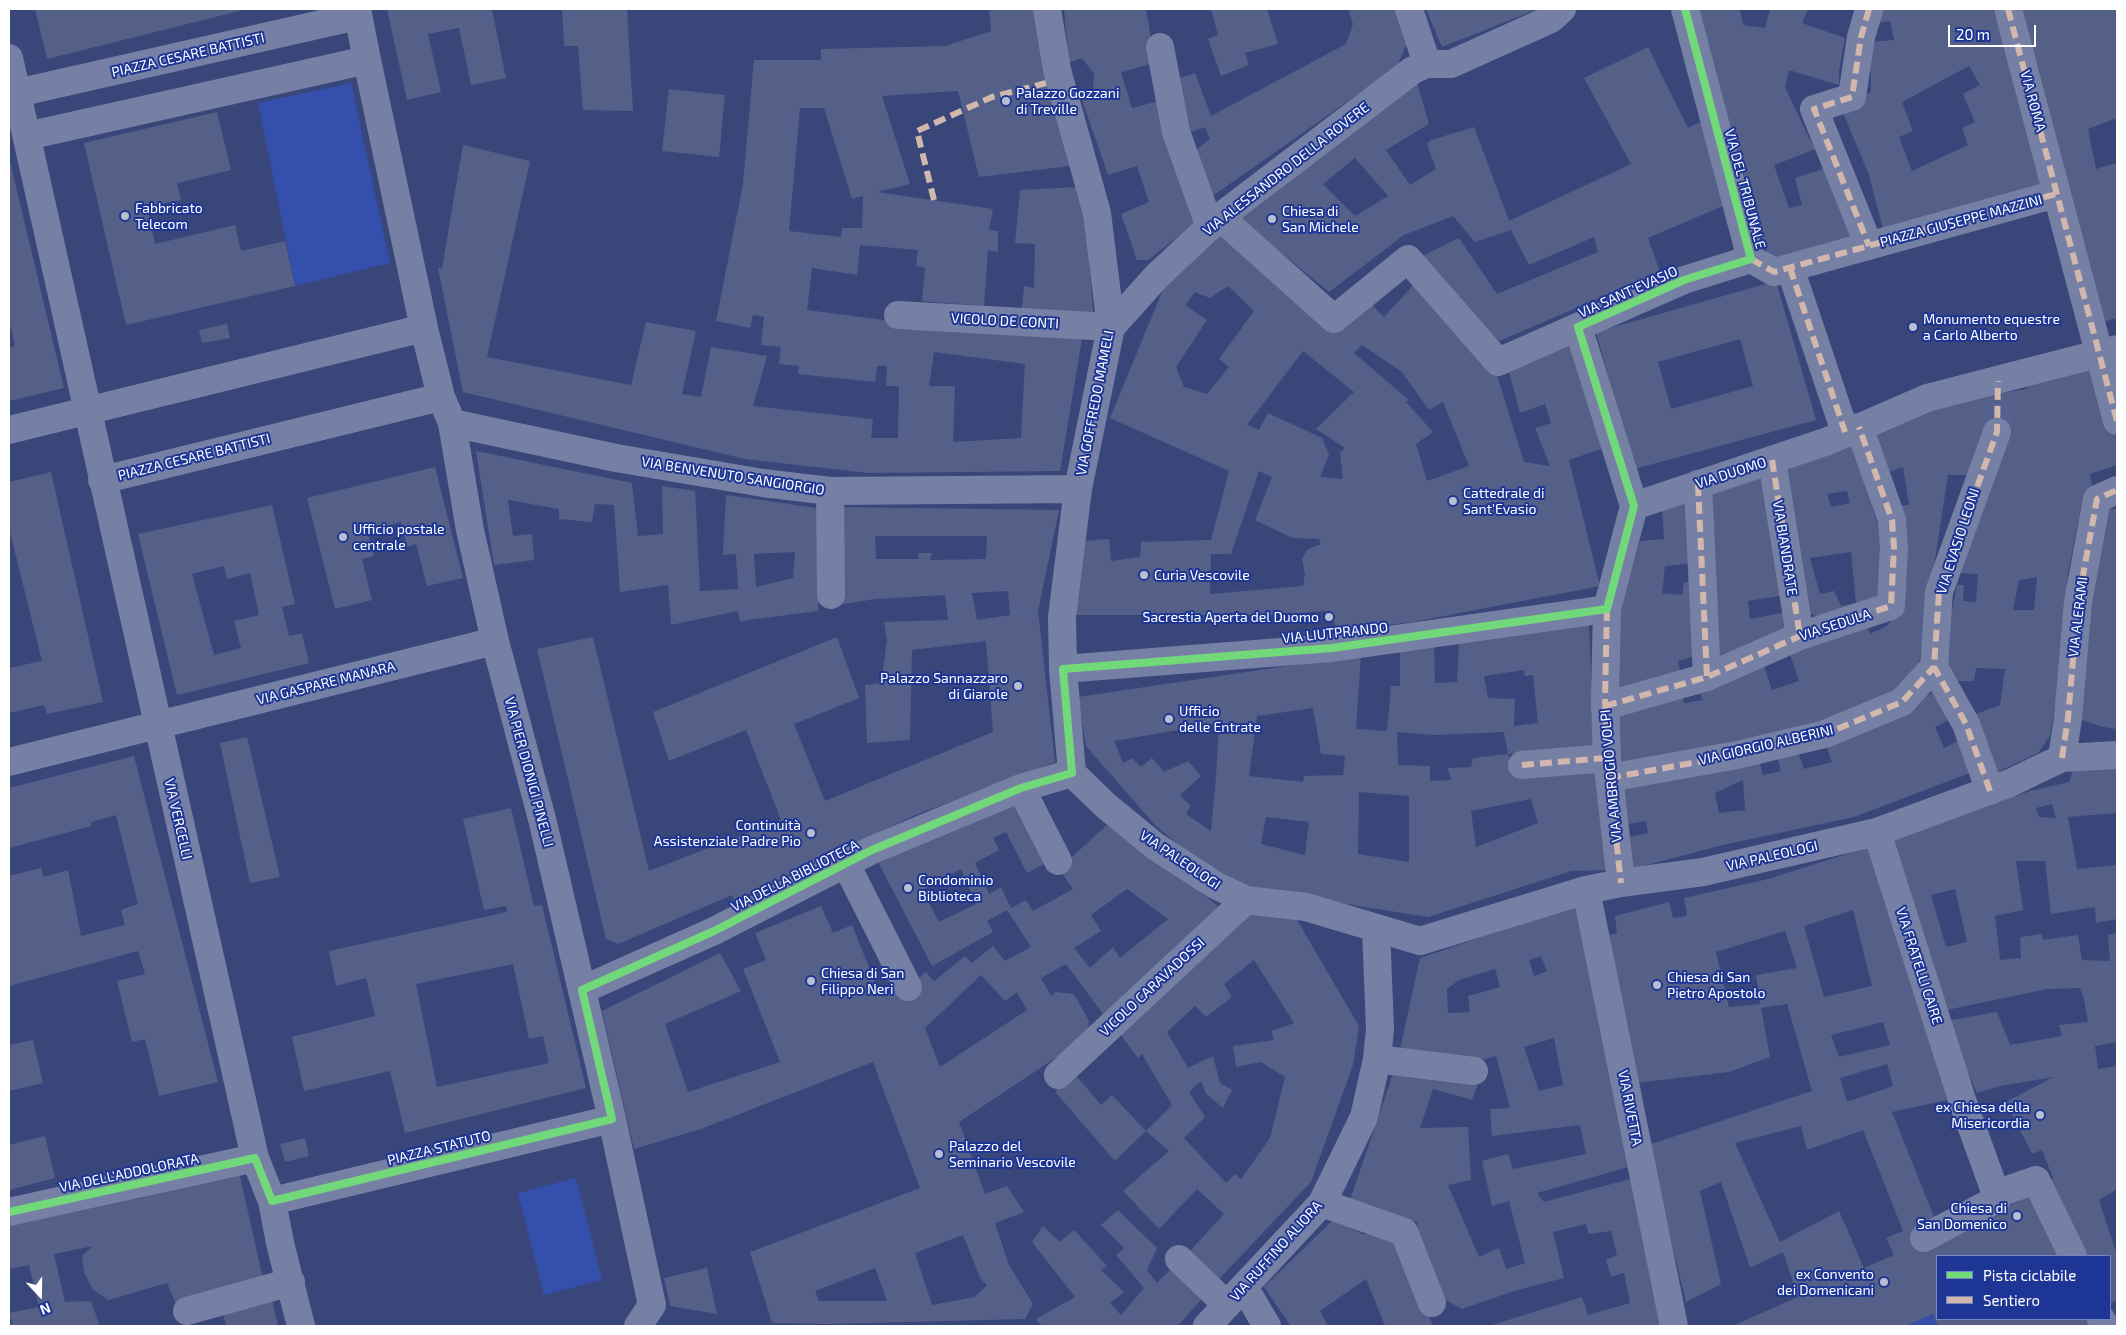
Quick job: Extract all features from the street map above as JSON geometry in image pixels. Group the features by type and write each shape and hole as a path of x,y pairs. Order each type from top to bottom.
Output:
{"street":[{"name":"VIA GOFFREDO MAMELI","path":"1048,9 1057,70 1097,213 1112,327 1078,489 1062,617 1072,773"},
{"path":"1409,9 1426,64 1451,64 1551,18 1562,9"},
{"name":"VIA DEL TRIBUNALE","path":"1685,9 1751,259"},
{"name":"VIA ROMA","path":"2008,9 2056,194"},
{"path":"1869,10 1861,37 1852,97 1814,109 1869,246"},
{"name":"PIAZZA CESARE BATTISTI","path":"441,397 102,480 89,411 28,136 12,76 357,12 424,328 441,397 452,423"},
{"path":"1160,47 1176,132 1215,222"},
{"path":"28,136 367,60"},
{"name":"VIA ALESSANDRO DELLA ROVERE","path":"1112,327 1156,276 1215,222 1413,70 1426,64"},
{"name":"PIAZZA GIUSEPPE MAZZINI","path":"1751,259 1774,272 2056,194 2108,352 2117,421"},
{"name":"VIA SANT'EVASIO","path":"1215,222 1334,319 1408,259 1498,362 1684,280 1751,259"},
{"path":"1790,268 1844,433 1927,398 2108,352"},
{"name":"VICOLO DE CONTI","path":"898,315 1112,327"},
{"name":"VIA SANT'EVASIO","path":"1578,326 1634,506"},
{"path":"9,430 424,328"},
{"name":"VIA BENVENUTO SANGIORGIO","path":"452,423 626,459 763,483 830,491 1078,489"},
{"name":"VIA PIER DIONIGI PINELLI","path":"452,423 470,530 495,641 543,823 612,1119"},
{"name":"VIA EVASIO LEONI","path":"1934,667 1939,592 1997,432"},
{"name":"VIA DUOMO","path":"1634,506 1772,460 1844,433"},
{"name":"VIA SEDULA","path":"1605,706 1707,676 1800,636 1891,606 1894,547 1892,520 1844,433"},
{"name":"VIA BIANDRATE","path":"1772,460 1800,636"},
{"name":"VIA VERCELLI","path":"102,480 255,1158 272,1201 301,1326"},
{"path":"1698,484 1707,676"},
{"name":"VIA ALERAMI","path":"2062,758 2068,718 2078,602 2097,500 2117,490"},
{"path":"830,491 831,596"},
{"name":"VIA AMBROGIO VOLPI","path":"1621,883 1608,768 1605,706 1607,609 1634,506"},
{"name":"VIA LIUTPRANDO","path":"1064,669 1332,648 1607,609"},
{"name":"VIA GASPARE MANARA","path":"9,762 495,641"},
{"path":"1934,667 1966,724 1990,791"},
{"name":"VIA GIORGIO ALBERINI","path":"1522,765 1608,768 1737,755 1825,734 1902,702 1934,667"},
{"name":"VIA PALEOLOGI","path":"1072,773 1105,805 1155,846 1215,885 1246,900 1306,907 1420,941 1586,890 1621,883 1704,872 1877,832 1990,791 2062,758 2117,754"},
{"name":"VIA DELLA BIBLIOTECA","path":"582,990 714,932 804,886 845,862 1021,788 1072,773"},
{"path":"1021,788 1058,861"},
{"name":"VIA FRATELLI CAIRE","path":"1877,832 1962,1100 1996,1194"},
{"path":"845,862 908,987"},
{"name":"VIA RIVETTA","path":"1586,890 1674,1326"},
{"name":"VICOLO CARAVADOSSI","path":"1058,1074 1246,900"},
{"name":"VIA RUFFINO ALIORA","path":"1207,1326 1322,1203 1364,1117 1377,1059 1380,1029 1376,929"},
{"path":"1377,1059 1474,1071"},
{"path":"612,1119 652,1305 638,1326"},
{"name":"PIAZZA STATUTO","path":"272,1201 612,1119"},
{"name":"VIA DELL'ADDOLORATA","path":"9,1212 255,1158"},
{"path":"1924,1238 1997,1199 1996,1194 2036,1180 2073,1255"},
{"path":"1322,1203 1404,1232 1432,1303"},
{"path":"1179,1258 1236,1296 1267,1326"},
{"path":"187,1311 291,1282"}],"shaded area":[{"path":"351,83 390,263 295,286 258,103"},
{"path":"576,1178 602,1280 544,1295 518,1193"},
{"path":"1933,1314 1938,1326 1906,1326"}],"building":[{"path":"35,9 247,9 47,59"},
{"path":"387,9 492,9 506,78 471,85 459,28 428,34 441,92 407,100"},
{"path":"562,9 627,9 633,111 583,110 578,46 564,46"},
{"path":"989,9 1034,9 1070,166 979,177 958,91 882,96 910,184 877,192 993,209 989,230 998,231 998,252 988,250 984,306 922,301 925,268 916,266 918,250 860,245 857,275 812,268 807,310 891,321 1083,332 1060,471 868,473 745,459 463,392 438,268 442,268 463,145 530,161 487,357 631,385 646,322 696,331 682,394 701,397 711,347 767,356 753,406 873,419 871,438 898,438 899,386 886,386 887,366 877,366 875,382 798,374 799,366 779,364 781,347 761,345 764,317 753,315 750,328 716,321 743,184 754,60 821,60 821,49 945,46 991,31","holes":["800,108 824,108 852,199 863,196 862,228 842,228 841,237 789,231","934,352 1025,364 1021,438 953,442 955,386 929,386"]},
{"path":"1064,9 1146,9 1155,63 1121,72 1132,108 1159,101 1198,221 1148,260 1137,260 1121,214 1149,202 1137,166 1108,175 1081,97 1093,90 1094,74 1082,58 1069,63"},
{"path":"1211,9 1267,9 1278,44 1245,53 1249,65 1221,76 1208,39 1218,35"},
{"path":"1348,9 1399,9 1409,38 1397,67 1211,197 1191,154 1210,139 1205,127 1186,134 1175,80 1195,73 1211,116 1346,44 1353,24"},
{"path":"1426,9 1538,9 1442,47"},
{"path":"1697,9 1740,9 1743,25 1765,28 1770,9 1808,9 1802,23 1845,38 1839,70 1839,85 1789,70 1785,87 1816,149 1774,165 1789,208 1802,205 1795,178 1829,167 1854,236 1769,259 1704,41"},
{"path":"1867,9 1993,9 2047,182 1883,229 1869,175 1841,108 1871,92 1870,42 1894,40 1890,21 1875,23","holes":["1969,66 1980,85 1963,94 1975,122 1962,128 1968,145 1912,171 1899,137 1913,131 1902,102"]},
{"path":"2022,9 2117,9 2117,118 2088,129 2096,169 2117,163 2117,318 2099,323"},
{"path":"1648,47 1688,128 1707,119 1730,203 1648,238 1660,272 1490,345 1419,258 1459,238 1497,294 1598,252 1594,237 1529,265 1511,230 1475,242 1453,216 1404,235 1329,292 1239,218 1417,83 1429,124 1386,150 1410,185 1436,169 1427,144 1431,140 1474,127 1509,221 1631,164 1584,78","holes":["1355,158 1388,196 1355,216 1323,184"]},
{"path":"669,89 725,95 719,157 662,151"},
{"name":"Fabbricato Telecom","path":"217,112 231,170 177,183 181,200 147,207 155,244 235,225 241,251 285,241 295,286 126,325 84,143"},
{"path":"9,157 64,388 9,401 9,348 15,346 9,320"},
{"path":"1076,187 1085,216 1094,320 1021,316 1024,286 1034,288 1035,244 1015,243 1020,190"},
{"path":"1227,231 1323,314 1366,299 1384,317 1419,279 1496,372 1524,462 1550,466 1535,428 1551,423 1545,404 1520,413 1508,368 1571,340 1604,448 1569,460 1600,586 1413,622 1336,631 1334,620 1328,621 1325,611 1272,615 1072,615 1083,541 1109,539 1111,561 1140,557 1141,542 1211,540 1229,471 1110,418 1169,275","holes":["1228,286 1254,311 1219,359 1229,367 1207,394 1184,387 1176,367 1207,320 1185,305 1195,292 1210,298","1362,345 1402,372 1429,410 1443,402 1469,466 1427,481 1416,444 1433,432 1406,402 1409,400 1354,353","1303,351 1354,392 1316,429 1345,448 1340,453 1343,479 1320,477 1329,455 1322,438 1268,413 1259,430 1247,425","1259,471 1272,477 1255,520 1292,538 1319,539 1321,544 1308,549 1302,559 1305,574 1303,586 1210,594 1211,554 1231,554"]},
{"path":"1776,281 1816,420 1634,469 1596,332","holes":["1740,339 1753,386 1671,409 1658,362"]},
{"path":"227,324 230,338 202,343 199,330"},
{"path":"2096,368 2117,442 2117,465 2090,474 2093,493 2083,498 2068,572 2062,666 2050,736 2038,753 1991,775 1968,717 2000,705 2005,669 1976,668 1974,681 1949,681 1941,669 1957,585 1964,585 1963,601 1976,602 1978,574 1959,573 2007,412 1986,416 1980,452 1971,475 1948,475 1917,676 1843,722 1624,771 1613,718 1659,704 1682,692 1684,703 1703,700 1697,687 1762,660 1772,690 1799,681 1788,649 1865,621 1870,634 1887,626 1898,613 1895,506 1909,505 1903,467 1880,475 1865,432 1953,400 1954,406 1988,395 2027,389 2029,384","holes":["2037,577 2034,610 2013,610 2019,580"]},
{"path":"1857,433 1873,480 1865,486 1878,525 1886,524 1889,599 1818,617 1805,611 1783,461","holes":["1847,491 1850,503 1831,507 1827,494","1851,552 1856,603 1841,606 1834,591 1820,594 1810,558"]},
{"path":"476,451 632,483 638,536 663,534 662,486 695,491 700,591 738,589 736,554 723,555 726,495 823,509 818,611 740,621 738,611 671,625 668,585 620,592 614,505 595,504 592,522 559,519 559,509 508,500 513,536 532,534 534,560 494,565","holes":["795,552 793,578 756,587 754,554"]},
{"path":"1766,466 1785,595 1748,601 1750,619 1787,612 1789,628 1712,666 1706,491"},
{"name":"Ufficio postale centrale","path":"435,467 463,578 427,586 416,544 407,547 401,522 367,531 374,556 362,559 372,600 335,609 307,498"},
{"path":"51,472 103,702 47,714 44,705 9,713 9,668 42,661 9,528 9,482"},
{"path":"1694,497 1695,563 1665,566 1662,593 1682,595 1684,582 1695,584 1695,656 1678,661 1682,681 1616,695 1619,614 1640,541 1664,539 1662,508"},
{"path":"272,505 295,604 282,607 289,636 302,633 309,663 177,695 138,534","holes":["224,566 227,579 250,573 259,615 234,621 241,648 214,655 192,574"]},
{"path":"836,507 1059,510 1038,611 1055,762 913,816 734,901 732,895 618,944 606,939 537,649 593,637 649,871 781,820 746,730 669,761 653,712 837,637 859,698 794,724 825,801 993,732 986,641 912,650 910,740 867,743 865,685 881,683 887,640 884,622 948,620 945,595 876,599 836,605","holes":["875,536 987,536 986,559 930,560 932,553 918,553 919,559 876,559","1008,591 1010,615 977,620 972,593"]},
{"path":"2100,509 2117,509 2117,729 2103,727 2080,719"},
{"path":"1589,625 1594,748 1508,754 1519,779 1600,765 1613,870 1571,871 1428,917 1239,887 1200,863 1155,825 1086,746 1078,697 1361,655 1356,729 1387,731 1391,686 1400,686 1400,649 1434,645 1435,683 1457,682 1459,642","holes":["1524,670 1525,676 1533,675 1538,723 1514,726 1515,699 1488,698 1484,676","1313,708 1321,754 1345,756 1343,775 1304,776 1303,782 1249,776 1257,716","1219,723 1211,831 1186,814 1191,806 1180,795 1201,776 1188,761 1164,772 1152,758 1141,767 1132,758 1123,763 1114,741","1397,732 1435,735 1504,732 1508,754 1473,758 1471,767 1447,768 1452,780 1430,781 1430,766 1398,765","1359,792 1409,796 1409,862 1358,854","1531,799 1538,823 1476,847 1471,811","1266,817 1309,822 1305,855 1261,844"]},
{"path":"1937,691 1955,717 1935,727 1944,748 1962,739 1975,771 1854,817 1723,845 1631,869 1624,838 1648,833 1646,821 1621,825 1617,788 1759,760 1763,775 1781,771 1777,755 1797,749 1804,769 1832,762 1824,740","holes":["1743,780 1745,810 1719,813 1715,793"]},
{"path":"247,737 280,877 250,883 220,743"},
{"path":"134,756 218,1082 159,1096 145,1039 132,1042 117,981 145,974 138,951 9,986 9,876 41,868 44,877 68,870 81,936 125,925 121,910 138,904 116,815 91,822 91,826 9,848 9,788"},
{"path":"2117,764 2117,813 2068,817 2077,869 2117,865 2117,919 2096,923 2095,907 2051,914 2045,861 2016,861 2023,910 1995,916 2000,960 2021,958 2020,937 2042,934 2043,940 2078,935 2082,960 2110,961 2108,935 2117,933 2117,1042 2095,1046 2098,1069 2117,1066 2117,1193 2116,1190 2099,1200 2117,1255 2117,1301 2111,1303 2111,1255 2082,1255 2047,1185 2053,1178 2042,1150 2032,1154 2006,1102 2053,1077 2000,1086 1977,1093 1945,1021 1997,1012 2010,1045 2062,1036 2059,1025 2088,1022 2080,988 2047,989 1942,1011 1889,840 2030,791 2069,782 2074,767","holes":["2052,804 2056,818 2039,817 2036,808","1955,889 1967,942 1946,947 1931,895"]},
{"path":"1020,795 1054,859 1027,873 1006,832 993,838 999,850 975,863 989,894 1001,887 1011,908 1026,900 1033,911 1073,889 1059,869 1110,822 1223,910 1106,1018 1066,964 1041,978 1051,996 1056,992 1074,994 1089,1021 1087,1037 959,1122 985,1194 1007,1186 1024,1212 995,1223 1009,1265 1033,1304 1025,1319 828,1324 772,1323 750,1252 920,1188 873,1062 701,1129 634,1149 602,1011 720,953 741,991 665,1024 688,1092 780,1062 743,969 766,960 755,933 821,906 833,933 852,925 879,992 885,996 908,987 926,972 934,981 965,956 972,963 993,946 1005,961 1031,947 1007,910 987,921 993,932 932,966 875,856","holes":["961,869 976,904 939,922 922,890","1127,889 1168,919 1120,958 1113,947 1090,968 1074,948 1101,931 1091,915","981,975 1005,1001 1017,992 1027,1010 940,1067 925,1028","963,1235 980,1278 987,1285 975,1297 932,1305 915,1253","875,1268 887,1301 819,1301 815,1291"]},
{"path":"511,808 534,906 542,905 586,1088 405,1133 390,1071 304,1091 292,1037 375,1016 366,978 336,986 329,951 507,912 506,906 484,910 463,819","holes":["513,964 529,1039 543,1036 549,1063 437,1087 416,984"]},
{"path":"1869,847 1947,1100 1892,1112 1934,1217 1916,1225 1921,1243 1939,1238 2036,1193 2064,1255 1936,1255 1936,1320 2092,1320 2095,1326 1938,1326 1933,1314 1906,1326 1732,1326 1798,1297 1783,1252 1750,1268 1721,1182 1700,1191 1721,1284 1686,1302 1648,1145 1812,1091 1787,1004 1761,1008 1770,1057 1729,1072 1636,1083 1603,937 1617,933 1615,916 1669,902 1673,918 1687,915 1684,898 1768,879","holes":["1853,910 1872,986 1824,997 1804,926","1785,931 1797,968 1756,975 1760,1004 1729,1007 1716,952","1883,1022 1890,1045 1839,1057 1831,1035","1887,1064 1893,1086 1847,1102 1840,1078","1801,1126 1807,1150 1863,1130 1903,1231 1886,1238 1894,1255 1864,1268 1839,1211 1780,1242 1735,1143"]},
{"path":"1258,907 1293,913 1359,1026 1353,1065 1311,1182 1218,1280 1189,1252 1224,1214 1197,1189 1159,1229 1123,1191 1169,1151 1146,1131 1172,1105 1142,1054 1138,1058 1118,1031","holes":["1254,960 1294,1023 1271,1031 1274,1040 1233,1046 1236,1067 1261,1062 1285,1077 1270,1138 1241,1179 1235,1174 1226,1183 1184,1138 1205,1117 1189,1092 1201,1081 1206,1094 1223,1108 1232,1090 1220,1083 1213,1056 1188,1068 1167,1032 1195,1006 1206,1017 1232,997 1224,984"]},
{"path":"1581,907 1632,1166 1537,1193 1544,1202 1634,1178 1664,1326 1489,1326 1582,1297 1588,1315 1630,1303 1624,1273 1611,1277 1606,1260 1617,1255 1611,1231 1589,1234 1586,1224 1553,1232 1564,1278 1514,1291 1462,1309 1442,1298 1418,1250 1417,1222 1350,1200 1394,1071 1478,1084 1472,1100 1433,1089 1420,1128 1468,1127 1471,1180 1448,1185 1479,1257 1499,1248 1506,1269 1525,1263 1509,1201 1492,1206 1482,1161 1508,1154 1513,1169 1586,1154 1580,1125 1492,1136 1490,1109 1510,1108 1496,1056 1478,1061 1399,1054 1420,958 1567,908","holes":["1541,956 1547,971 1534,976 1529,960","1495,969 1500,987 1468,996 1470,1012 1448,1013 1447,989 1459,980","1554,1038 1563,1085 1539,1091 1524,1047"]},
{"path":"33,1040 43,1083 9,1091 9,1045"},
{"path":"1073,1072 1101,1105 1112,1095 1146,1131 1115,1161 1056,1093 1057,1085"},
{"path":"45,1136 55,1178 9,1190 9,1145"},
{"path":"305,1138 309,1156 285,1162 280,1144"},
{"path":"239,1172 264,1283 178,1308 167,1283 108,1300 92,1289 84,1272 82,1256 93,1246 54,1254 65,1302 91,1301 100,1326 13,1326 9,1313 39,1307 29,1265 9,1269 9,1226 140,1198"},
{"path":"1118,1210 1157,1248 1147,1270 1157,1283 1175,1265 1205,1295 1178,1326 1042,1326 1036,1319 1075,1297 1032,1242 1043,1226 1060,1242 1074,1230 1107,1266 1101,1270 1124,1292 1110,1303 1121,1315 1144,1288 1116,1255 1124,1248 1101,1225"},
{"path":"1333,1220 1363,1234 1397,1234 1433,1326 1385,1326 1366,1279 1320,1311 1328,1326 1291,1326 1264,1287"},
{"path":"707,1268 717,1314 670,1306 664,1278"},
{"path":"271,1295 278,1326 226,1326 221,1306"}],"tunnel":[{"path":"1997,432 1998,381"}],"marked path":[{"path":"1869,9 1861,37 1852,97 1814,109 1869,246"},
{"path":"2008,9 2117,421"},
{"path":"934,200 917,131 992,97 1046,83"},
{"path":"1751,259 1774,272 2056,194"},
{"path":"1790,268 1845,432"},
{"path":"1990,791 1966,724 1934,667 1939,592 1997,432 1998,381"},
{"path":"1605,706 1707,677 1800,636 1891,606 1894,547 1892,520 1859,427"},
{"path":"1772,460 1800,636"},
{"path":"1698,484 1707,677"},
{"path":"2062,758 2068,718 2078,602 2097,499 2117,490"},
{"path":"1607,609 1605,699 1607,758 1621,883"},
{"path":"1609,778 1737,755 1825,734 1902,702 1934,667"},
{"path":"1522,765 1607,758"}],"cycle path":[{"path":"9,1212 255,1158 272,1201 612,1119 582,990 714,931 872,850 1021,788 1072,773 1063,669 1332,648 1607,609 1634,506 1578,327 1684,280 1751,259 1685,9"}],"place":[{"name":"Palazzo Gozzani di Treville","path":"1006,101"},
{"name":"Fabbricato Telecom","path":"125,216"},
{"name":"Chiesa di San Michele","path":"1272,219"},
{"name":"Monumento equestre a Carlo Alberto","path":"1913,327"},
{"name":"Cattedrale di Sant'Evasio","path":"1453,501"},
{"name":"Ufficio postale centrale","path":"343,537"},
{"name":"Curia Vescovile","path":"1144,575"},
{"name":"Sacrestia Aperta del Duomo","path":"1329,617"},
{"name":"Palazzo Sannazzaro di Giarole","path":"1018,686"},
{"name":"Ufficio delle Entrate","path":"1169,719"},
{"name":"Continuità Assistenziale Padre Pio","path":"811,833"},
{"name":"Condominio Biblioteca","path":"908,888"},
{"name":"Chiesa di San Filippo Neri","path":"811,981"},
{"name":"Chiesa di San Pietro Apostolo","path":"1657,985"},
{"name":"ex Chiesa della Misericordia","path":"2040,1115"},
{"name":"Palazzo del Seminario Vescovile","path":"939,1154"},
{"name":"Chiesa di San Domenico","path":"2017,1216"},
{"name":"ex Convento dei Domenicani","path":"1884,1282"}]}
